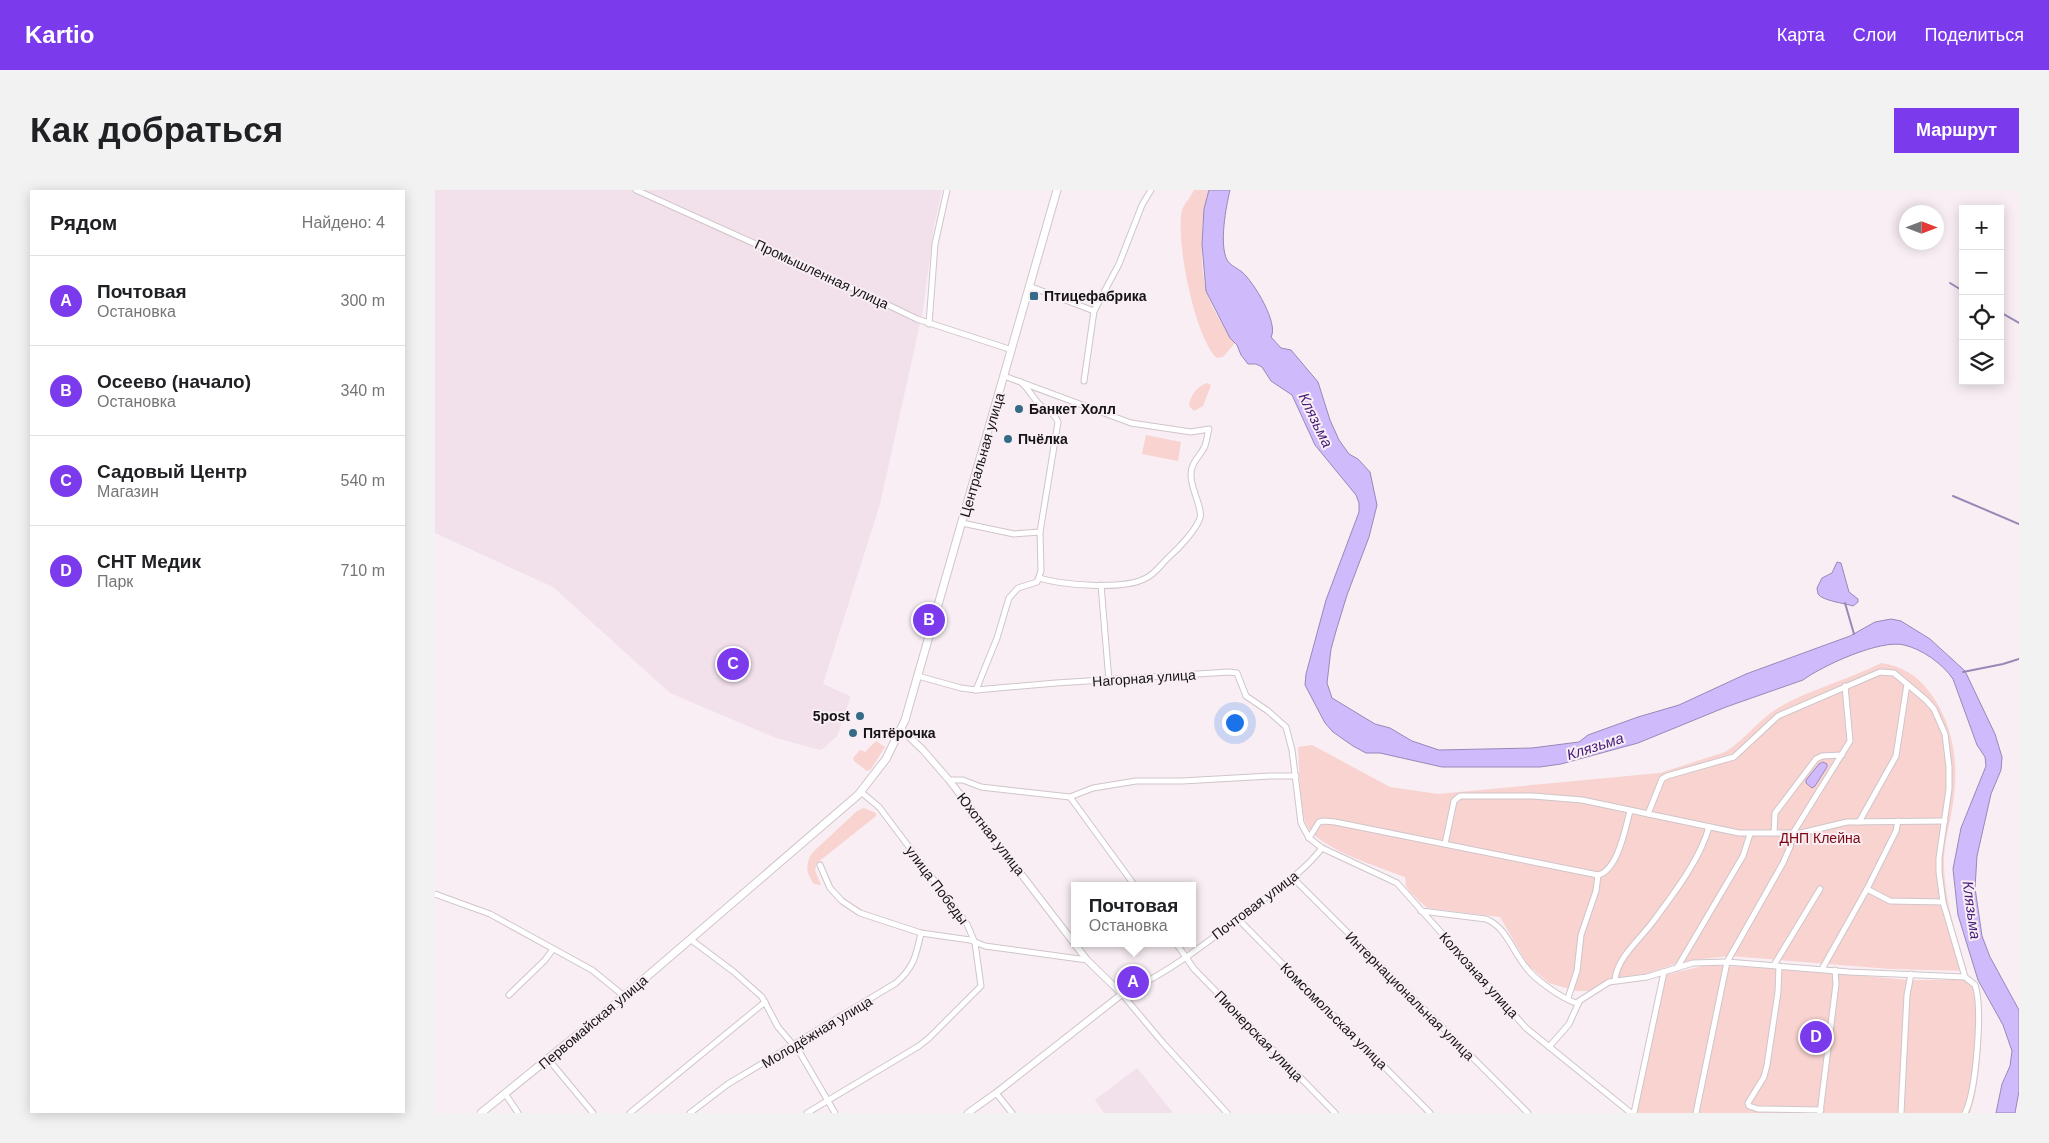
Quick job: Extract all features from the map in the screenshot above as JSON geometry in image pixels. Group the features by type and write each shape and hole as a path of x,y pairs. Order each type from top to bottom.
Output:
{"main road":[{"name":"Центральная улица","path":"861,792 886,759 902,730 1057,190"},
{"name":"Первомайская улица","path":"481,1113 549,1060 861,792"}],"street":[{"name":"Промышленная улица","path":"636,190 929,324 1011,350"},
{"path":"929,324 935,244 947,190"},
{"path":"1084,381 1094,311 1119,264 1142,205 1151,190"},
{"path":"1029,286 1094,311"},
{"path":"1004,376 1131,422 1191,432 1209,429 1206,443 1196,458 1191,472 1193,492 1201,512 1196,524 1180,546 1148,577 1135,582 1101,585 1061,583 1039,578"},
{"path":"976,690 988,664 1012,593 1018,588 1032,585 1039,578 1042,557 1040,532 1058,422 1053,413 1040,405 1030,390 1019,380"},
{"path":"962,523 1014,534 1040,532"},
{"path":"1101,585 1109,681"},
{"path":"1648,814 1662,779 1734,757 1765,725 1778,716 1881,672 1894,673 1934,709 1945,734 1949,767 1949,789 1939,864 1943,902 1965,977 1975,985 1979,1001 1976,1068 1965,1113"},
{"name":"Нагорная улица","path":"918,676 961,688 976,690 1056,683 1237,673 1246,696 1268,711 1286,727 1290,738 1295,774"},
{"path":"1859,822 1896,756 1907,684"},
{"path":"1696,1113 1727,962 1783,862 1790,847 1793,833 1850,742 1851,736 1845,686"},
{"name":"Юхотная улица","path":"902,730 923,750 949,780 1071,939"},
{"path":"1773,834 1773,818 1775,813 1816,760 1822,756 1842,755"},
{"path":"949,780 963,780 981,787 1069,797 1093,788 1136,781 1182,781 1295,774 1301,823 1309,838 1322,848"},
{"name":"улица Победы","path":"807,1113 919,1046 979,990 981,982 975,943 967,924 879,807 861,792"},
{"path":"1445,844 1454,801 1460,796 1533,796 1582,800 1727,832 1750,834 1793,833 1831,824 1859,822 1945,821"},
{"path":"1069,797 1132,882"},
{"path":"1309,838 1319,822 1324,821 1598,874 1605,873 1609,869 1619,848 1630,811"},
{"path":"1822,969 1867,889 1896,831 1899,821"},
{"path":"1615,980 1616,973 1625,957 1652,922 1704,843 1709,827"},
{"path":"1677,968 1743,856 1750,834"},
{"name":"Почтовая улица","path":"968,1113 1122,994 1139,986 1186,957 1293,878 1305,868 1322,848"},
{"name":"Колхозная улица","path":"1322,848 1397,883 1515,1016 1549,1047 1633,1113 1663,972"},
{"path":"820,865 830,888 851,908 860,913 921,933 970,940 985,946 1087,960"},
{"path":"1567,998 1577,972 1581,935 1595,891 1598,874"},
{"name":"Интернациональная улица","path":"1293,878 1528,1113"},
{"path":"1820,889 1776,965 1778,992 1767,1065 1764,1077 1748,1103 1749,1106 1758,1109 1821,1112 1836,984 1835,970"},
{"path":"1867,889 1890,901 1943,902"},
{"path":"435,894 490,914 592,970 624,996"},
{"path":"1421,910 1486,919 1493,922 1499,927 1525,967 1538,980 1576,1003 1579,1002"},
{"name":"Комсомольская улица","path":"1238,919 1430,1113"},
{"name":"Молодёжная улица","path":"690,1113 728,1084 896,984 905,975 916,958 921,933"},
{"path":"691,939 734,972 762,997 778,1027 794,1044 835,1113"},
{"name":"Юхотная улица","path":"1077,947 1087,960 1122,994 1163,1043 1227,1113"},
{"name":"Пионерская улица","path":"1179,947 1194,969 1335,1113"},
{"path":"509,995 545,960 553,949"},
{"path":"1549,1047 1569,1024 1579,1002 1609,982 1647,977 1693,963 1727,962 1965,977"},
{"path":"1901,1113 1907,995 1911,974"},
{"path":"630,1113 765,1002"},
{"path":"549,1060 593,1113"},
{"path":"996,1093 1012,1113"},
{"path":"506,1095 518,1113"}],"shaded area":[{"path":"435,190 942,190 934,226 923,310 880,504 823,684 850,696 849,702 837,736 824,748 820,750 776,738 670,693 553,587 435,533"},
{"path":"1137,1068 1173,1113 1104,1113 1095,1100"}],"green space":[{"path":"1194,190 1209,190 1204,214 1202,240 1202,266 1206,290 1230,338 1235,343 1223,357 1217,358 1201,331 1194,310 1184,265 1181,243 1182,210"},
{"path":"1207,383 1211,385 1203,406 1194,411 1189,406 1191,399 1197,389"},
{"path":"1146,435 1181,442 1178,461 1142,454"},
{"name":"ДНП Клейна","path":"1881,663 1903,669 1921,682 1939,706 1950,733 1955,760 1955,789 1944,867 1952,920 1967,971 1890,969 1729,956 1678,963 1649,973 1609,979 1589,991 1576,991 1549,983 1528,965 1500,917 1427,908 1409,891 1406,886 1405,877 1366,863 1324,842 1313,834 1305,820 1300,788 1298,747 1312,745 1390,787 1438,794 1660,773 1725,752 1739,742 1764,718 1790,701"},
{"path":"876,741 885,747 871,769 867,771 854,761 853,758 860,750 865,752"},
{"path":"864,808 876,813 876,816 817,863 815,870 821,885 814,884 807,869 812,853 857,811"},
{"path":"1707,965 1783,969 1910,980 1975,980 1981,1007 1981,1046 1977,1085 1970,1113 1637,1113 1665,975"}],"water":[{"name":"Клязьма","path":"1209,190 1230,190 1223,235 1227,260 1247,277 1259,294 1272,323 1273,331 1271,337 1281,348 1291,350 1318,382 1330,420 1339,440 1349,454 1358,459 1370,472 1377,505 1369,537 1347,595 1331,649 1327,683 1332,698 1375,724 1390,728 1412,741 1439,750 1532,748 1579,742 1588,735 1679,705 1746,674 1850,636 1875,622 1891,619 1901,621 1930,639 1965,671 1995,734 2002,757 2001,770 1991,794 1977,856 1975,888 1982,936 1990,957 2019,1010 2019,1091 2015,1113 1996,1113 2002,1084 2010,1066 2012,1051 2003,1025 1978,980 1958,915 1953,869 1961,828 1986,766 1985,757 1977,745 1953,679 1944,668 1925,654 1911,647 1894,644 1867,650 1837,661 1803,680 1726,707 1638,743 1561,764 1540,767 1442,767 1380,753 1366,753 1333,732 1325,723 1305,685 1306,674 1326,600 1359,512 1359,503 1356,495 1315,445 1292,395 1271,381 1262,367 1256,364 1248,364 1241,355 1206,291 1202,244 1204,209"},
{"path":"1837,562 1841,563 1849,592 1858,599 1858,602 1853,606 1829,600 1818,594 1817,588 1822,578 1832,573"},
{"path":"1823,762 1827,764 1827,767 1812,788 1806,783 1806,780 1819,764"}],"waterway":[{"path":"1950,283 1959,289"},
{"path":"2004,314 2019,323"},
{"path":"1953,496 2019,524"},
{"path":"1845,603 1854,634"},
{"path":"1963,672 2019,659"}],"place":[{"name":"Птицефабрика","path":"1034,296"},
{"name":"Банкет Холл","path":"1019,409"},
{"name":"Пчёлка","path":"1008,439"},
{"name":"Осеево (начало)","path":"929,620"},
{"name":"Садовый Центр","path":"733,664"},
{"name":"5post","path":"860,716"},
{"name":"Пятёрочка","path":"853,733"},
{"name":"Почтовая","path":"1133,982"},
{"name":"СНТ Медик","path":"1816,1037"}]}
